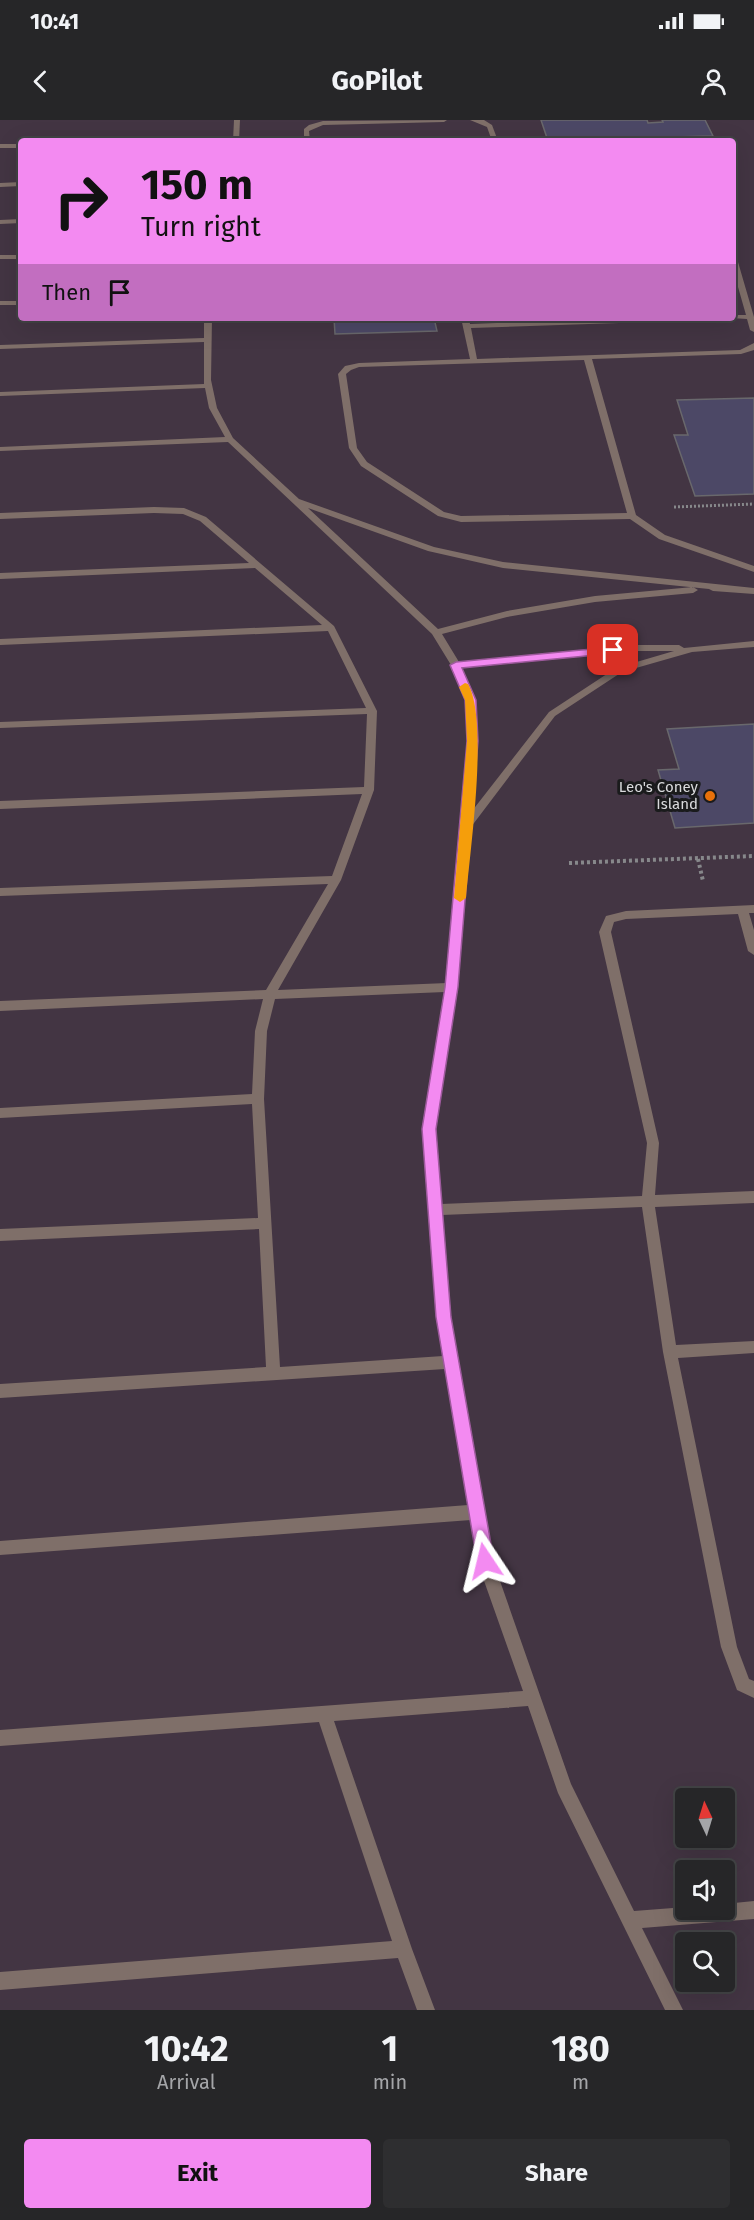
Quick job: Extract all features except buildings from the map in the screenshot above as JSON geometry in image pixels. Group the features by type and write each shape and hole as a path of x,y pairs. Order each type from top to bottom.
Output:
{"lane":[{"path":"236,138 237,120"},
{"path":"307,138 306,130 310,126 323,123 444,120"},
{"path":"473,120 490,126 494,138"},
{"path":"0,146 18,146"},
{"path":"0,185 18,184"},
{"path":"0,222 18,221"},
{"path":"0,257 18,256"},
{"path":"736,276 754,330"},
{"path":"0,303 18,303"},
{"path":"736,317 750,317"},
{"path":"208,321 208,386 213,408 230,439 436,632 456,665 470,700 473,741 452,987 429,1129 443,1317 485,1561 564,1787 674,2010"},
{"path":"474,361 466,322 526,321"},
{"path":"0,347 207,340"},
{"path":"754,345 741,352 359,365 348,368 342,374 353,448 364,464 441,514 461,519 632,516 662,537 754,569"},
{"path":"587,357 632,516"},
{"path":"0,394 208,386"},
{"path":"0,450 230,439"},
{"path":"291,498 431,549 503,565 754,591"},
{"path":"0,516 184,511 203,519 331,628 372,711 369,790 336,880 270,994 261,1030 258,1099 273,1374"},
{"path":"0,576 259,565"},
{"path":"436,632 507,614 596,599 721,587"},
{"path":"0,642 331,628"},
{"path":"456,665 635,648 692,649 754,644"},
{"path":"467,826 552,714 619,670 692,649"},
{"path":"0,725 372,711"},
{"path":"0,805 369,790"},
{"path":"0,892 336,880"},
{"path":"754,951 749,910 626,915 610,919 605,932 653,1143 648,1202 670,1352 729,1647 743,1684 754,1690"},
{"path":"0,1006 452,987"},
{"path":"0,1113 258,1099"},
{"path":"435,1210 754,1197"},
{"path":"0,1235 266,1223"},
{"path":"670,1352 754,1347"},
{"path":"0,1391 451,1362"},
{"path":"0,1548 477,1512"},
{"path":"0,1738 533,1698"},
{"path":"324,1714 403,1949 426,2010"},
{"path":"630,1920 754,1910"},
{"path":"0,1982 403,1949"}],"path":[{"path":"632,516 663,508 754,504"},
{"path":"569,864 754,856"}],"shaded area":[{"path":"0,120 754,120 754,2010 0,2010"}],"slow traffic":[{"path":"460,898 473,741 470,700 465,687"}],"place":[{"name":"Leo's Coney Island","path":"710,796"}],"route":[{"path":"485,1561 443,1317 429,1129 452,987 473,741 470,700 456,665 613,650"}]}
